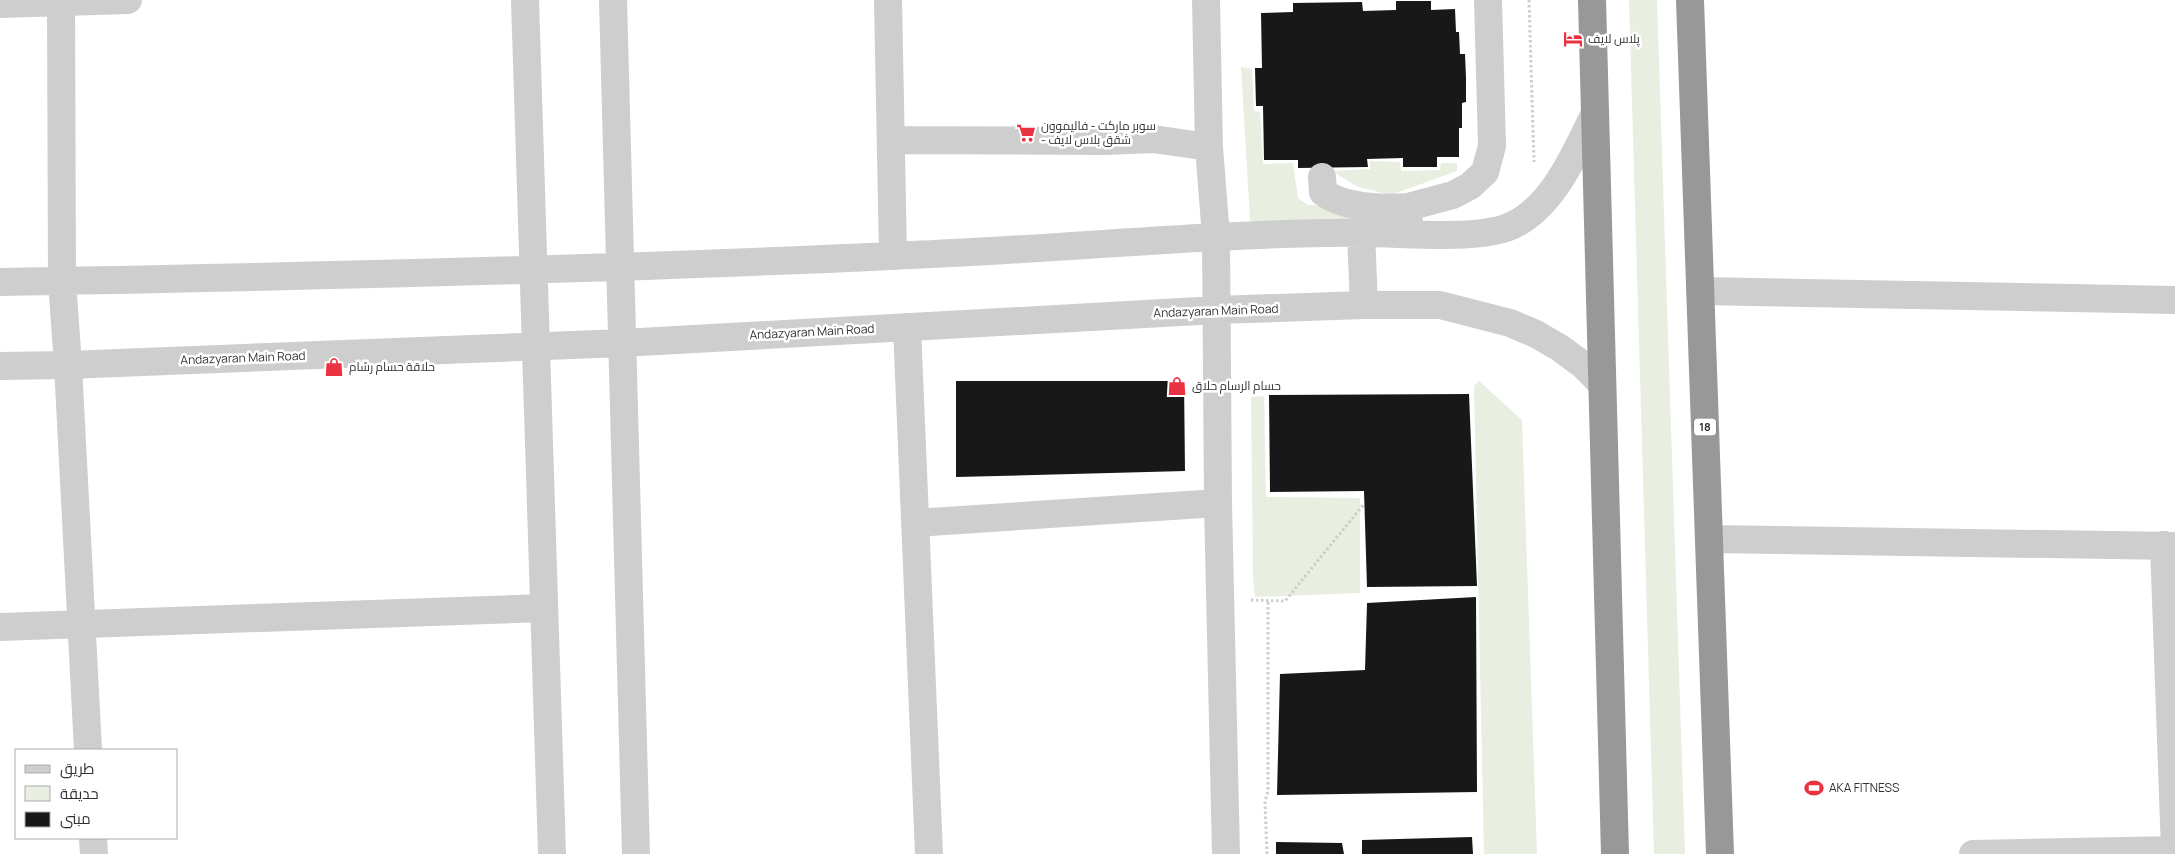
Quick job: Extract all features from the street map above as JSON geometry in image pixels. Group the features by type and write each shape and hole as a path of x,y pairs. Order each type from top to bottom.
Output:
{"highway":[{"path":"1592,0 1615,854"},
{"name":"18","path":"1690,0 1720,854"}],"street":[{"path":"0,4 128,0"},
{"path":"525,0 552,854"},
{"path":"613,0 636,854"},
{"path":"888,0 893,256"},
{"path":"1206,0 1209,147 1216,237 1218,310 1218,503 1226,854"},
{"path":"1322,177 1323,192 1330,198 1381,209 1408,207 1453,195 1470,186 1485,172 1492,146 1488,0"},
{"path":"61,1 62,281 88,749"},
{"path":"0,282 534,270 893,256 1216,237 1361,233 1470,233 1500,230 1522,222 1545,202 1576,152 1595,113"},
{"path":"891,140 1105,141 1153,139 1209,147"},
{"path":"1408,207 1410,234"},
{"path":"1361,233 1364,305"},
{"path":"1700,291 2175,300"},
{"name":"Andazyaran Main Road","path":"0,366 536,347 1218,310 1364,305 1440,306 1510,323 1560,348 1583,365 1602,384"},
{"path":"907,327 930,854"},
{"path":"915,523 1218,503"},
{"path":"1709,539 2169,545 2175,850 1973,854"},
{"path":"0,627 544,608"},
{"path":"93,839 94,854"}],"path":[{"path":"1529,0 1534,164"},
{"path":"1246,597 1254,602 1285,601 1364,504"},
{"path":"1267,854 1265,802 1268,790 1268,602"}],"green space":[{"path":"1629,0 1657,0 1685,854 1654,854"},
{"path":"1241,67 1252,69 1254,111 1260,112 1263,164 1293,163 1298,198 1308,205 1349,206 1385,221 1259,225 1250,220"},
{"path":"1370,161 1400,162 1401,171 1440,170 1441,163 1457,163 1457,171 1391,195 1358,187 1332,171 1370,169"},
{"path":"1479,381 1522,420 1537,854 1484,854 1474,386"},
{"path":"1264,396 1266,497 1360,498 1360,593 1255,597 1253,577 1251,397"}],"building":[{"path":"1396,1 1431,1 1431,10 1455,9 1456,32 1459,32 1460,54 1465,54 1466,78 1466,102 1462,103 1462,128 1459,128 1459,157 1437,157 1437,167 1403,167 1403,158 1367,159 1368,167 1298,168 1298,160 1264,160 1263,106 1256,106 1255,68 1262,68 1261,13 1293,12 1293,3 1362,2 1363,11 1396,10"},
{"path":"956,381 1184,381 1185,471 956,477"},
{"path":"1469,394 1477,586 1367,587 1364,491 1270,492 1269,395"},
{"path":"1476,597 1477,792 1277,795 1280,674 1365,670 1367,603"},
{"path":"1472,837 1473,854 1362,854 1362,840"},
{"path":"1276,842 1342,843 1344,854 1276,854"}],"place":[{"name":"پلاس لایف","path":"1573,39"},
{"name":"سوبر ماركت - فاليموون - شقق بلاس لايف","path":"1026,133"},
{"name":"حلاقة حسام رسّام","path":"334,367"},
{"name":"حسام الرسام حلاق","path":"1177,386"},
{"name":"AKA FITNESS","path":"1814,788"}]}
